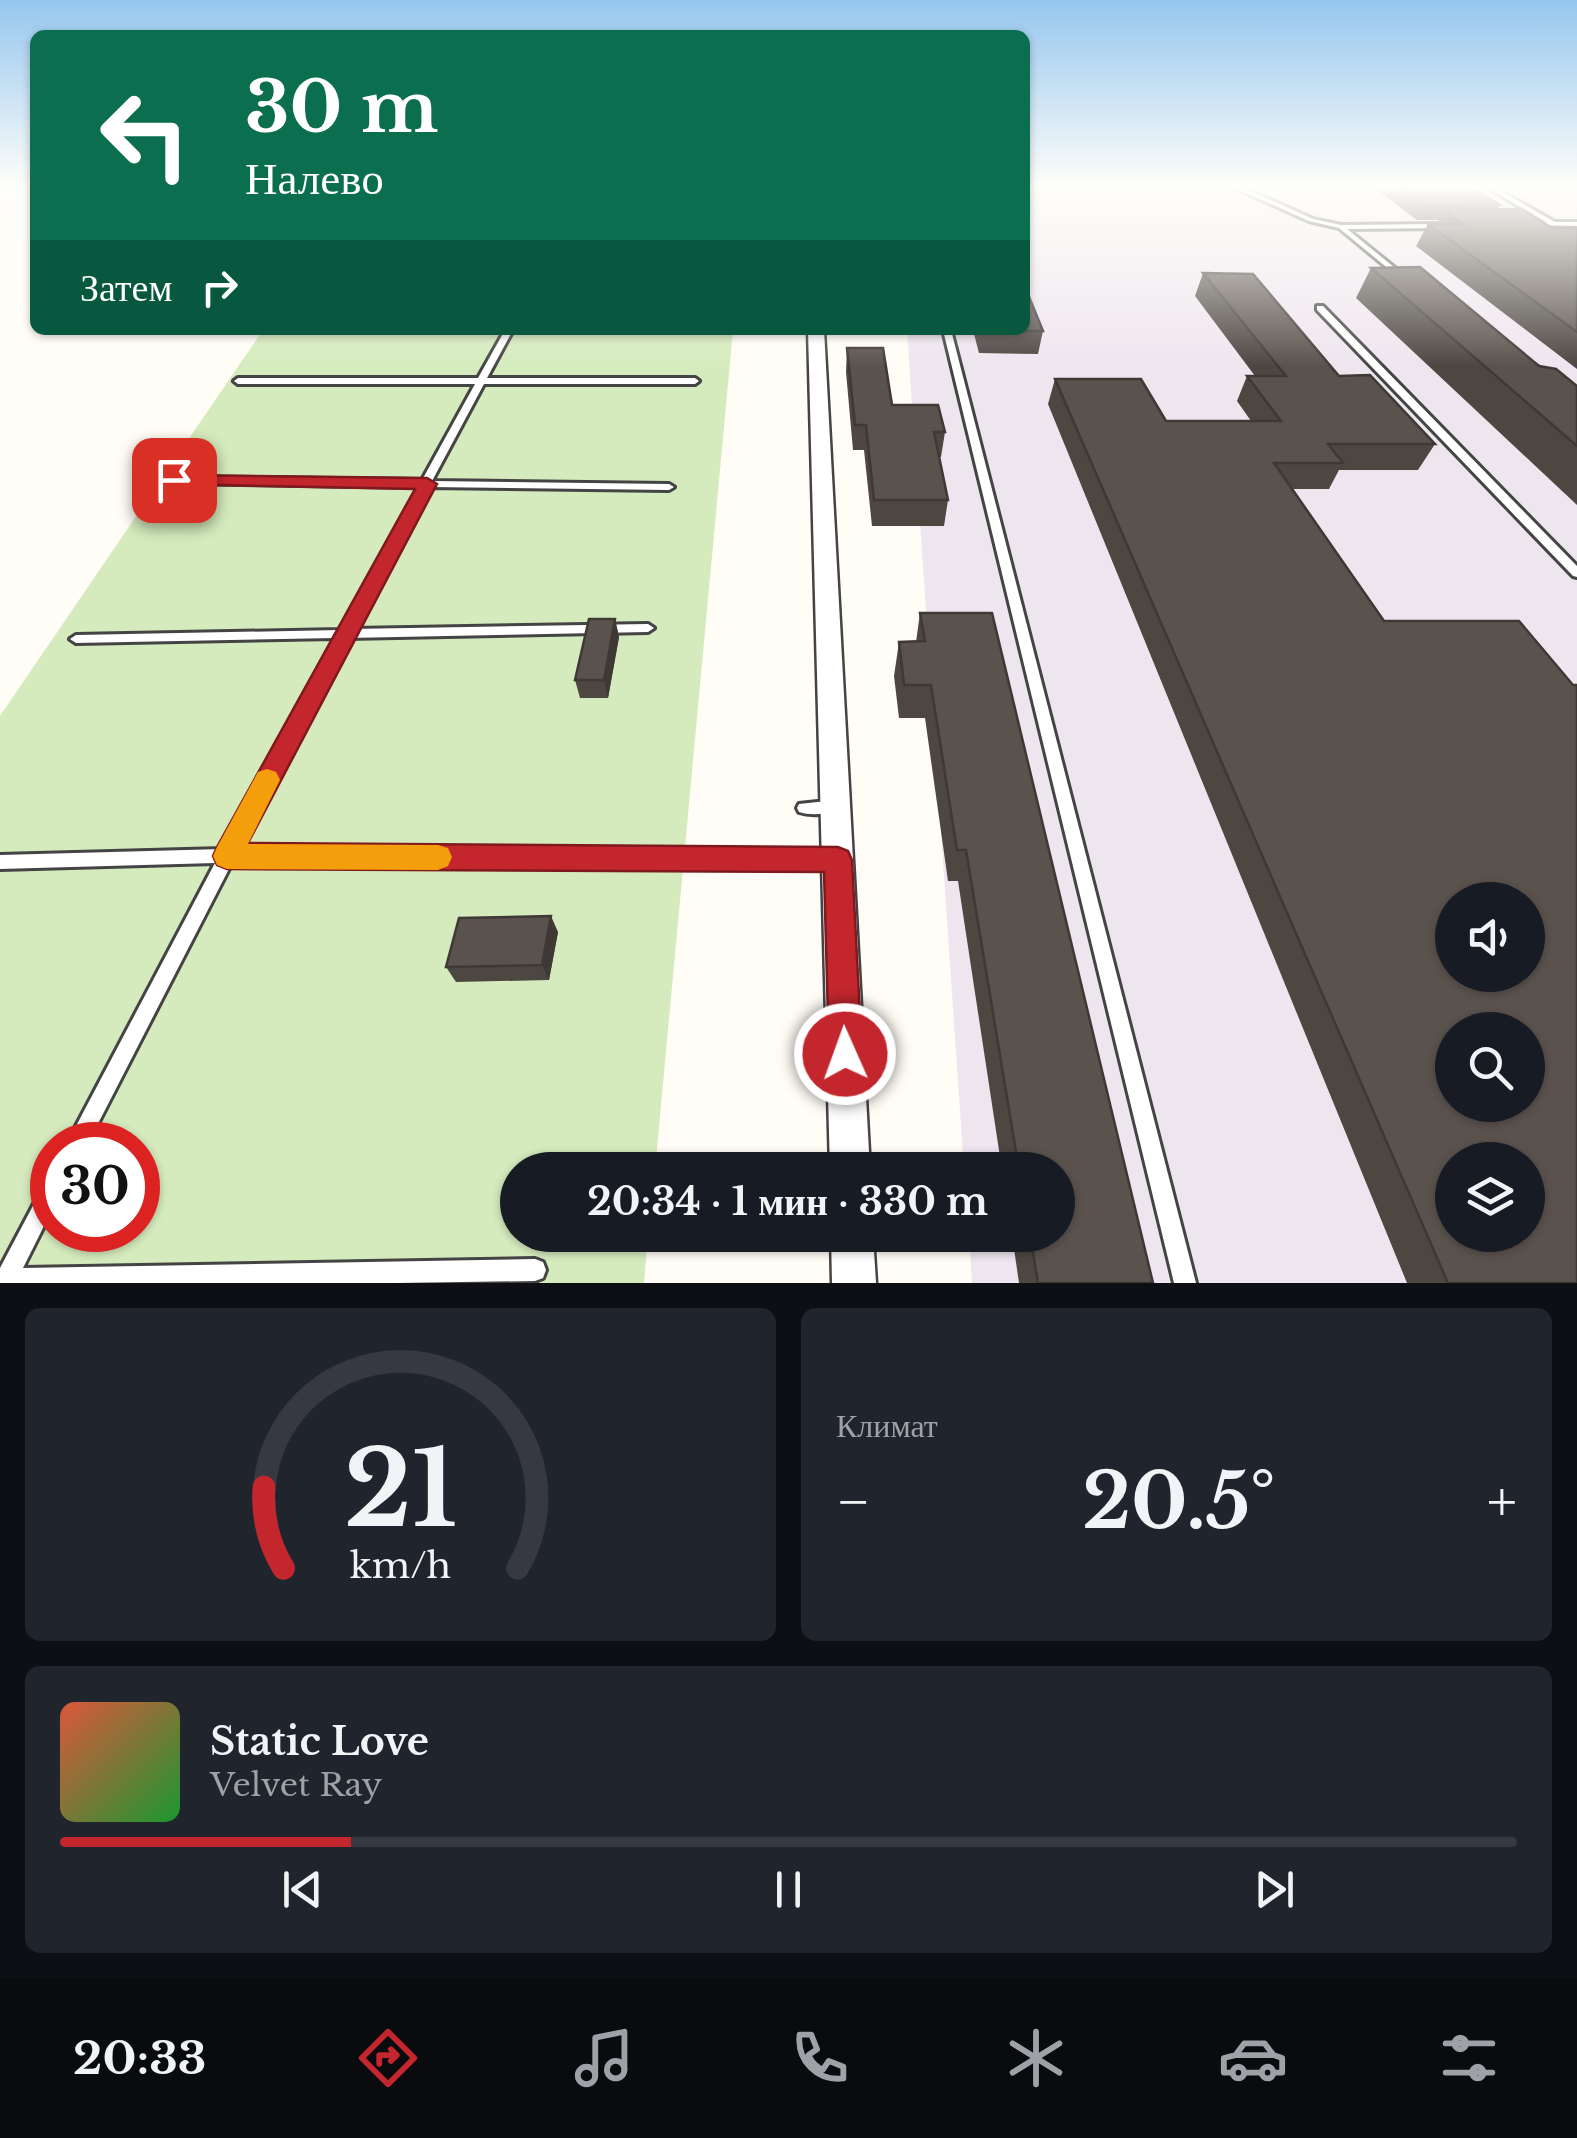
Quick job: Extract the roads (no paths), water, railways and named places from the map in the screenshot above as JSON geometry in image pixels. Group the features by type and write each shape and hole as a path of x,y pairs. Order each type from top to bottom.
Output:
{"street":[{"path":"816,335 849,1152"},
{"path":"853,1252 854,1283"}],"lane":[{"path":"1366,247 1415,288"},
{"path":"1320,308 1577,572"},
{"path":"88,1122 345,631 506,335"},
{"path":"948,335 1185,1283"},
{"path":"238,381 695,381"},
{"path":"174,480 669,487"},
{"path":"76,639 648,628"},
{"path":"804,808 836,806"},
{"path":"0,862 227,856 838,860"},
{"path":"30,1230 3,1280 535,1270"}]}
